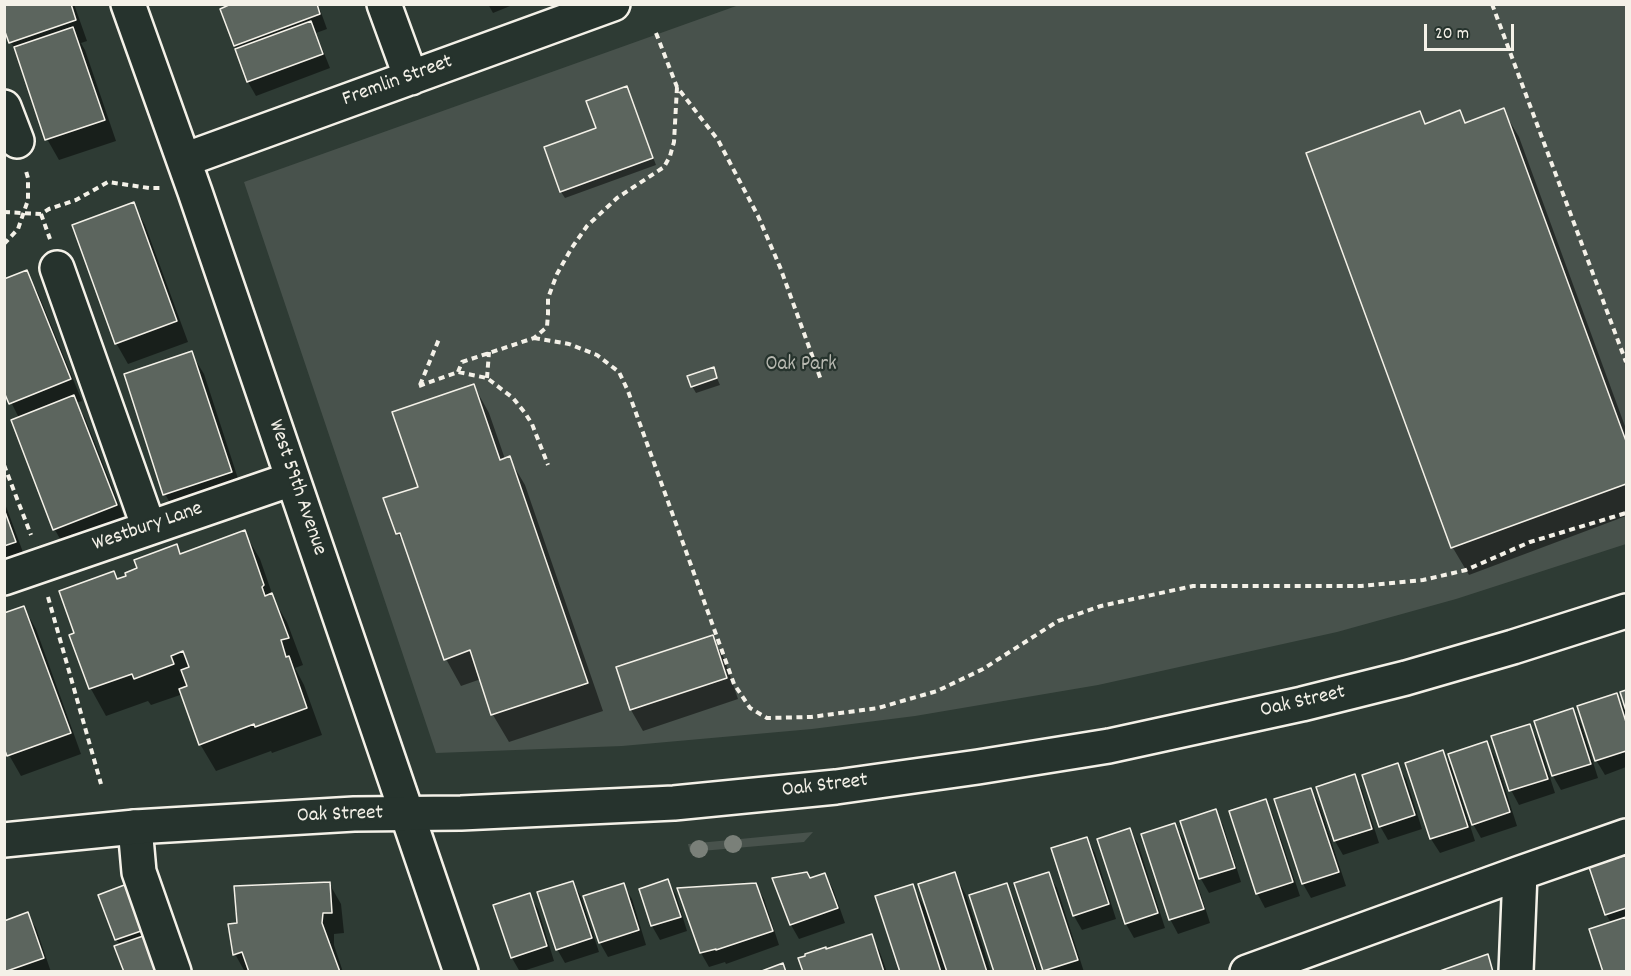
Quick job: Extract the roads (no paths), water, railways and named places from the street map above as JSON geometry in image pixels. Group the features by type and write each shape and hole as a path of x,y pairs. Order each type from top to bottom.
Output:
{"street":[{"name":"West 59th Avenue","path":"128,4 184,160 461,972"},
{"path":"384,4 411,78"},
{"name":"Fremlin Street","path":"184,160 613,4"},
{"path":"4,106 17,141"},
{"path":"57,268 149,528"},
{"name":"Westbury Lane","path":"4,578 292,479"},
{"name":"Oak Street","path":"4,840 135,827 354,814 555,809 674,803 836,787 978,767 1109,746 1302,704 1406,678 1626,611"},
{"path":"135,827 139,872 174,972"},
{"path":"1247,972 1626,836"},
{"path":"1516,972 1520,873"}],"park label":[{"name":"Oak Park","path":"801,366"}]}
